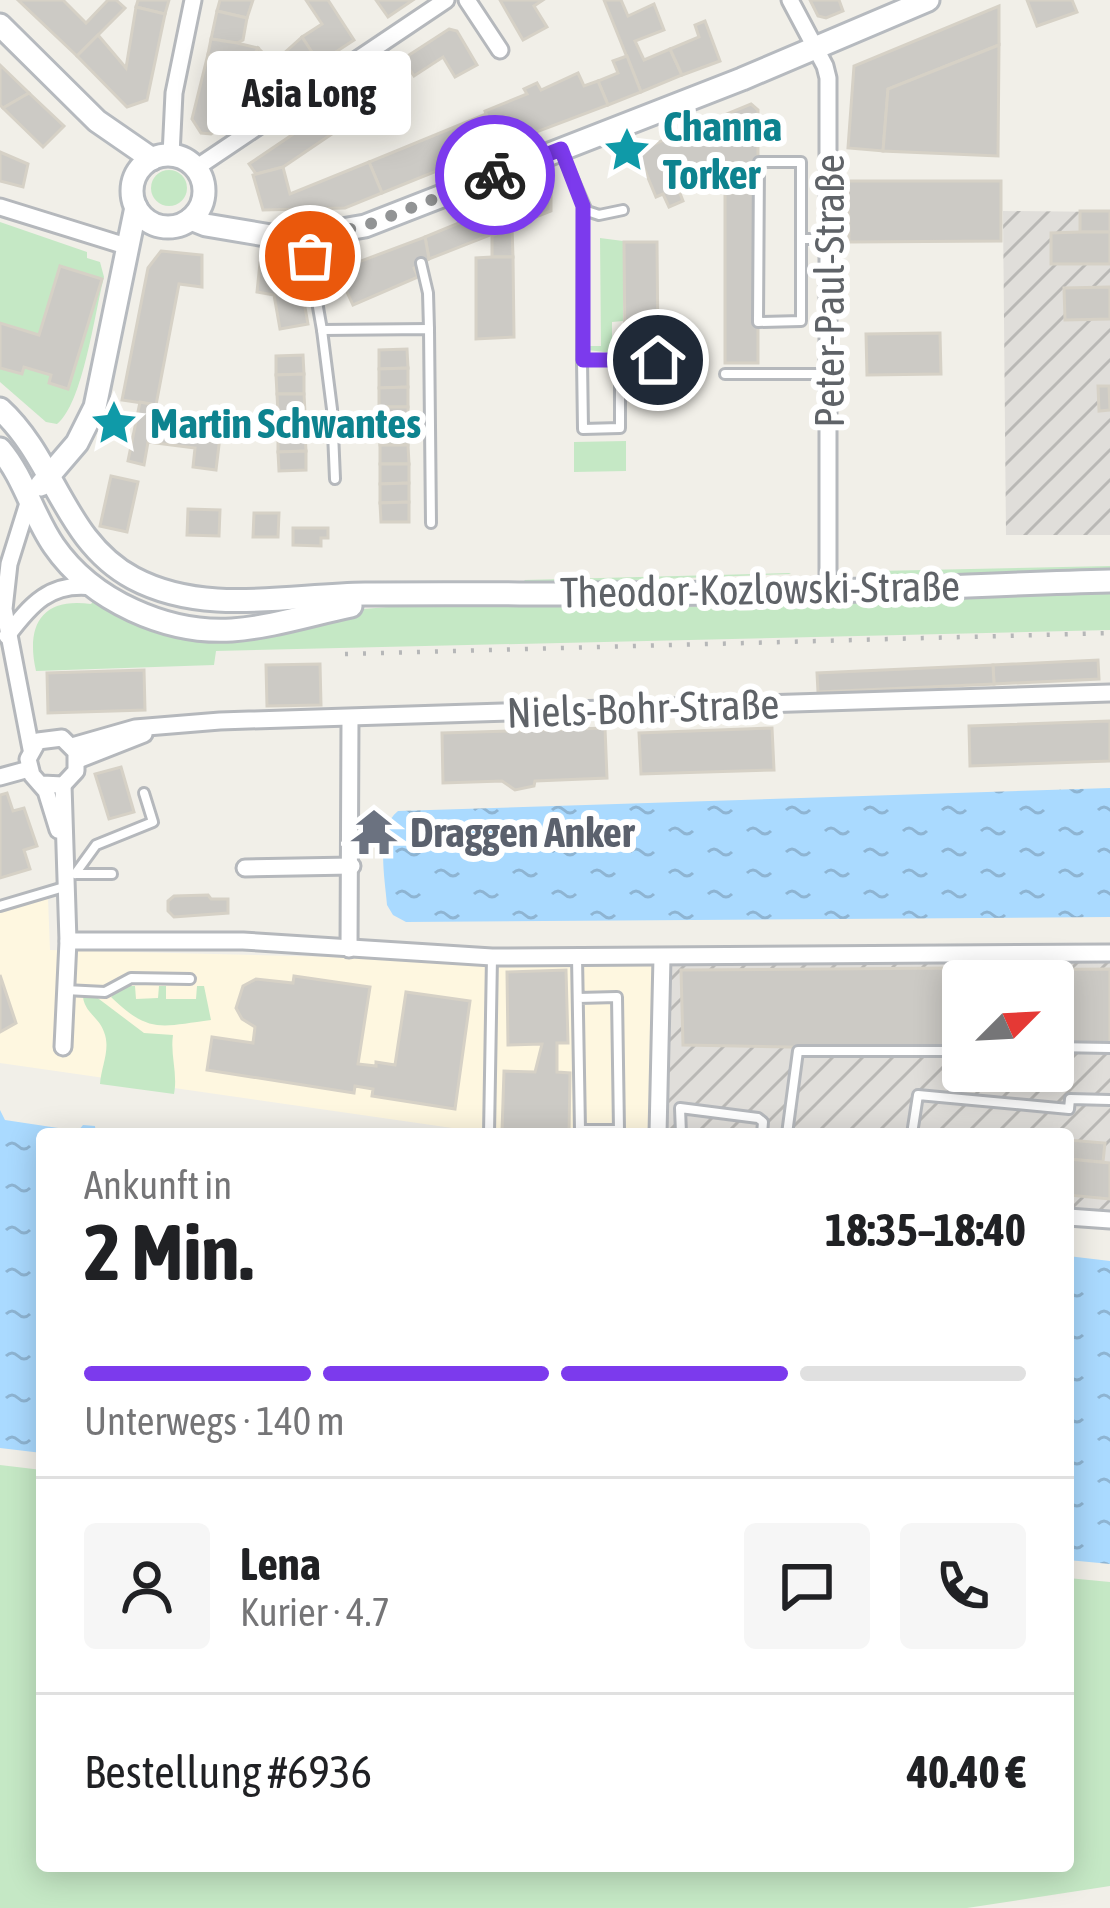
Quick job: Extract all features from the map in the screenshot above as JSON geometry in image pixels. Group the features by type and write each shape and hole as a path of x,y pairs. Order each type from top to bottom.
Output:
{"street":[{"path":"134,178 161,157 193,0"},
{"path":"196,168 446,0"},
{"path":"467,0 500,50"},
{"name":"Peter-Paul-Straße","path":"790,0 827,76 828,591"},
{"path":"191,218 206,225 305,238 380,222 928,0"},
{"path":"0,25 97,122 134,178 136,207 95,407 77,442 29,500 5,580 8,635 31,749 29,769 42,784 53,811 67,878 63,1047"},
{"path":"97,122 161,157 185,159 196,168 204,192 201,207 191,218 176,226 159,226 136,207"},
{"path":"204,192 253,232"},
{"path":"0,207 129,248"},
{"path":"129,248 159,226"},
{"name":"Theodor-Kozlowski-Straße","path":"0,409 29,441 91,545 127,574 155,588 224,600 828,591 1110,581"},
{"name":"Theodor-Kozlowski-Straße","path":"0,449 57,551 94,587 154,618 217,630 265,626 411,596"},
{"path":"8,635 48,592 94,587"},
{"path":"21,693 48,737"},
{"name":"Niels-Bohr-Straße","path":"75,753 124,730 176,724 1110,693"},
{"path":"350,718 350,949"},
{"path":"31,749 48,737 62,738 75,753 74,775 62,785 42,784"},
{"path":"0,777 29,769"},
{"path":"62,785 62,856"},
{"path":"245,868 352,866"},
{"path":"68,941 243,941 491,957 1110,953"},
{"path":"658,1128 662,957"},
{"path":"1074,1217 1110,1220"}],"lane":[{"path":"561,149 583,206 583,428 620,428 620,360"},
{"path":"801,161 801,239 801,321 758,322 758,162 801,161"},
{"path":"583,206 599,215 623,210"},
{"path":"305,238 332,409 334,479"},
{"path":"801,239 828,239"},
{"path":"422,263 428,293 431,523"},
{"path":"322,330 429,329"},
{"path":"583,360 658,360"},
{"path":"725,374 829,374"},
{"path":"67,878 96,845 154,822 144,793"},
{"path":"0,906 67,878 112,874"},
{"path":"578,956 580,1128"},
{"path":"489,1128 491,957"},
{"path":"64,990 105,992 119,981 135,978 190,979"},
{"path":"578,998 617,997 620,1128"},
{"path":"1074,1047 1110,1048"},
{"path":"789,1128 798,1051 942,1051"},
{"path":"913,1128 918,1095 1069,1109 1070,1099 1110,1100"},
{"path":"680,1128 680,1108 758,1118 762,1128"}],"shaded area":[{"path":"1003,211 1110,212 1110,535 1006,535"},
{"path":"48,898 50,950 653,965 649,1128 452,1128 0,1063 0,912"},
{"path":"668,962 942,963 942,1092 1074,1092 1074,963 1110,963 1110,1227 1074,1224 1074,1128 664,1128"}],"green space":[{"path":"169,170 182,175 187,188 182,201 169,206 156,201 151,188 156,175"},
{"path":"0,222 87,252 87,258 100,262 104,277 87,356 74,397 57,424 46,422 0,382"},
{"path":"600,238 623,241 623,321 612,322 612,353 587,346 601,346"},
{"path":"626,441 626,471 574,472 574,442"},
{"path":"1110,566 1110,570 873,575 877,571"},
{"path":"789,573 528,584 524,580"},
{"path":"1110,589 1110,630 216,651 214,665 36,671 33,655 41,618 59,605 91,604 95,599 149,626 413,605 572,601 732,606"},
{"path":"122,986 135,986 136,999 158,998 159,986 166,986 166,999 196,999 197,986 204,986 211,1020 147,1023 111,997"},
{"path":"95,996 144,1033 173,1035 174,1094 100,1084 106,1038 83,997"},
{"path":"0,1465 36,1469 36,1872 1074,1872 1074,1579 1110,1582 1110,1886 967,1908 0,1908"}],"water":[{"path":"1110,788 1110,917 406,922 387,905 384,842 398,811"},
{"path":"0,1110 5,1120 58,1128 36,1128 36,1452 0,1448"},
{"path":"1074,1257 1110,1261 1110,1564 1074,1561"}],"building":[{"path":"18,0 63,0 86,23 108,0 125,8 77,56"},
{"path":"138,0 169,0 165,14 136,7"},
{"path":"220,0 253,0 247,18 217,11"},
{"path":"306,0 328,0 354,40 319,63 302,37 322,24"},
{"path":"376,0 413,0 388,17"},
{"path":"500,0 543,0 534,6 547,27 523,40"},
{"path":"604,0 621,0 628,16 654,4 664,30 635,41 644,60 670,49 682,75 641,92"},
{"path":"810,0 839,0 843,11 818,16"},
{"path":"1027,0 1072,0 1077,12 1037,26"},
{"path":"999,6 999,45 888,89 883,151 848,148 854,66"},
{"path":"136,7 165,14 147,100 127,107 77,56 98,35 126,68"},
{"path":"217,11 247,18 243,40 211,39"},
{"path":"705,21 720,61 682,75 670,49 699,37 695,25"},
{"path":"449,29 457,31 477,65 455,77 443,57 414,76 403,59"},
{"path":"302,37 319,63 272,96 249,63 258,48 273,63"},
{"path":"211,39 258,48 249,63 208,54"},
{"path":"999,45 998,156 883,151 888,89"},
{"path":"208,54 217,56 219,70 214,97 227,106 262,82 272,96 211,134 201,133 192,119"},
{"path":"627,56 641,92 608,105 598,81 618,73 613,61"},
{"path":"0,65 29,93 3,108 0,105"},
{"path":"578,73 584,86 598,81 608,105 499,146 485,111 527,94 524,89 537,83 541,90"},
{"path":"29,93 64,126 43,147 3,108"},
{"path":"751,104 758,110 758,192 725,193 725,169 678,188 683,201 669,207 663,194 656,197 637,151"},
{"path":"336,105 348,123 283,167 256,174 249,164"},
{"path":"486,114 499,146 382,193 369,162"},
{"path":"0,152 28,164 23,187 0,181"},
{"path":"369,162 382,193 345,208 263,210 253,175 283,167 290,194"},
{"path":"848,181 1001,181 1001,241 849,242"},
{"path":"551,185 551,211 429,259 425,237"},
{"path":"758,192 758,363 725,363 725,193"},
{"path":"1080,211 1110,211 1110,232 1080,232"},
{"path":"512,227 513,257 492,257 492,236"},
{"path":"1110,232 1110,264 1051,264 1051,233"},
{"path":"425,237 429,259 414,268 418,277 353,305 337,270"},
{"path":"624,242 657,242 658,353 625,353"},
{"path":"161,251 202,255 202,287 179,284 156,405 122,400 148,268"},
{"path":"513,257 514,337 476,339 476,258"},
{"path":"260,263 298,268 308,324 280,329 274,295 257,292"},
{"path":"60,266 102,279 68,389 49,383 51,375 24,367 22,374 0,368 0,323 39,335"},
{"path":"1110,287 1110,319 1065,320 1064,288"},
{"path":"940,333 941,374 867,375 866,334"},
{"path":"407,349 408,368 379,369 379,350"},
{"path":"303,355 304,374 276,375 276,356"},
{"path":"408,368 408,387 379,388 379,369"},
{"path":"304,374 304,394 277,394 276,375"},
{"path":"1098,386 1109,386 1110,410 1099,411"},
{"path":"408,387 408,407 379,407 379,388"},
{"path":"277,394 304,394 305,413 278,413"},
{"path":"140,402 156,405 153,419 221,428 216,470 193,467 195,448 148,442 144,465 128,461"},
{"path":"379,407 408,407 408,426 379,426"},
{"path":"278,413 305,413 305,432 278,433"},
{"path":"379,426 408,426 408,445 380,445"},
{"path":"305,432 306,451 278,452 278,433"},
{"path":"380,445 408,445 409,464 380,464"},
{"path":"306,451 306,470 279,471 278,452"},
{"path":"380,464 409,464 409,483 380,484"},
{"path":"111,476 138,482 127,532 100,526"},
{"path":"409,483 409,502 380,503 380,484"},
{"path":"409,502 409,522 381,522 380,503"},
{"path":"188,509 220,510 219,536 187,535"},
{"path":"254,513 279,513 278,537 253,537"},
{"path":"293,528 328,528 328,538 321,538 321,546 293,545"},
{"path":"1098,660 1099,679 994,684 993,665"},
{"path":"320,664 321,705 267,706 266,665"},
{"path":"993,665 994,684 818,692 817,673"},
{"path":"144,670 145,710 48,713 47,673"},
{"path":"1110,721 1110,761 970,766 969,726"},
{"path":"605,728 607,778 535,781 534,786 515,790 502,781 443,783 442,733"},
{"path":"772,728 774,770 641,774 639,733"},
{"path":"121,767 134,812 109,819 95,774"},
{"path":"7,793 13,811 24,808 37,846 24,850 30,869 0,878 0,795"},
{"path":"174,896 228,899 228,913 174,917 168,911 168,901"},
{"path":"942,968 942,1050 683,1045 681,970"},
{"path":"1074,969 1110,969 1110,1046 1074,1046"},
{"path":"566,970 568,1043 557,1043 557,1072 570,1073 569,1128 502,1128 504,1071 535,1072 542,1044 508,1045 507,972"},
{"path":"0,975 16,1023 0,1032"},
{"path":"294,976 370,987 358,1064 395,1065 406,992 470,1001 455,1109 372,1096 373,1089 355,1086 354,1093 207,1070 212,1037 253,1043 255,1027 236,1008 243,986 256,979 293,983"},
{"path":"1074,1140 1105,1143 1103,1162 1074,1160"},
{"path":"1074,1160 1110,1163 1110,1199 1074,1196"}],"railway":[{"path":"345,654 1110,633"}],"way so far":[{"path":"310,256 305,238 365,226 495,175"}],"place":[{"name":"Channa Torker","path":"627,150"},
{"name":"Asia Long","path":"310,256"},
{"name":"Martin Schwantes","path":"114,423"},
{"name":"Draggen Anker","path":"374,832"}],"route":[{"path":"495,175 561,149 583,206 583,360 658,360"}]}
